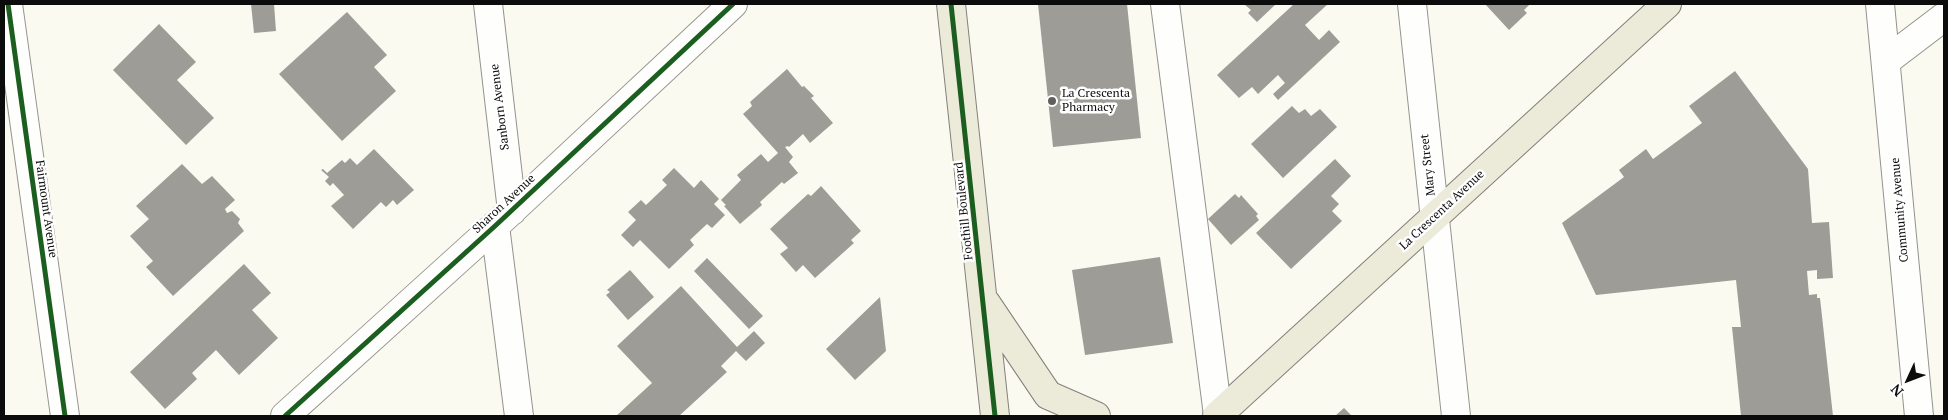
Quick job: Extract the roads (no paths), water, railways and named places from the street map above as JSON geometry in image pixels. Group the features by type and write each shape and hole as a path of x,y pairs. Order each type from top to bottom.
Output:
{"main road":[{"name":"Foothill Boulevard","path":"951,4 995,416"},
{"name":"La Crescenta Avenue","path":"1215,416 1667,4"},
{"path":"983,300 1048,395 1096,416"}],"street":[{"name":"Fairmount Avenue","path":"8,4 65,416"},
{"name":"Sanborn Avenue","path":"488,4 519,416"},
{"name":"Sharon Avenue","path":"285,416 504,219 733,4"},
{"path":"1165,4 1215,416"},
{"name":"Mary Street","path":"1412,4 1433,219 1456,416"},
{"name":"Community Avenue","path":"1880,4 1919,416"},
{"path":"1886,61 1944,17"}],"place":[{"name":"La Crescenta Pharmacy","path":"1052,101"}]}
